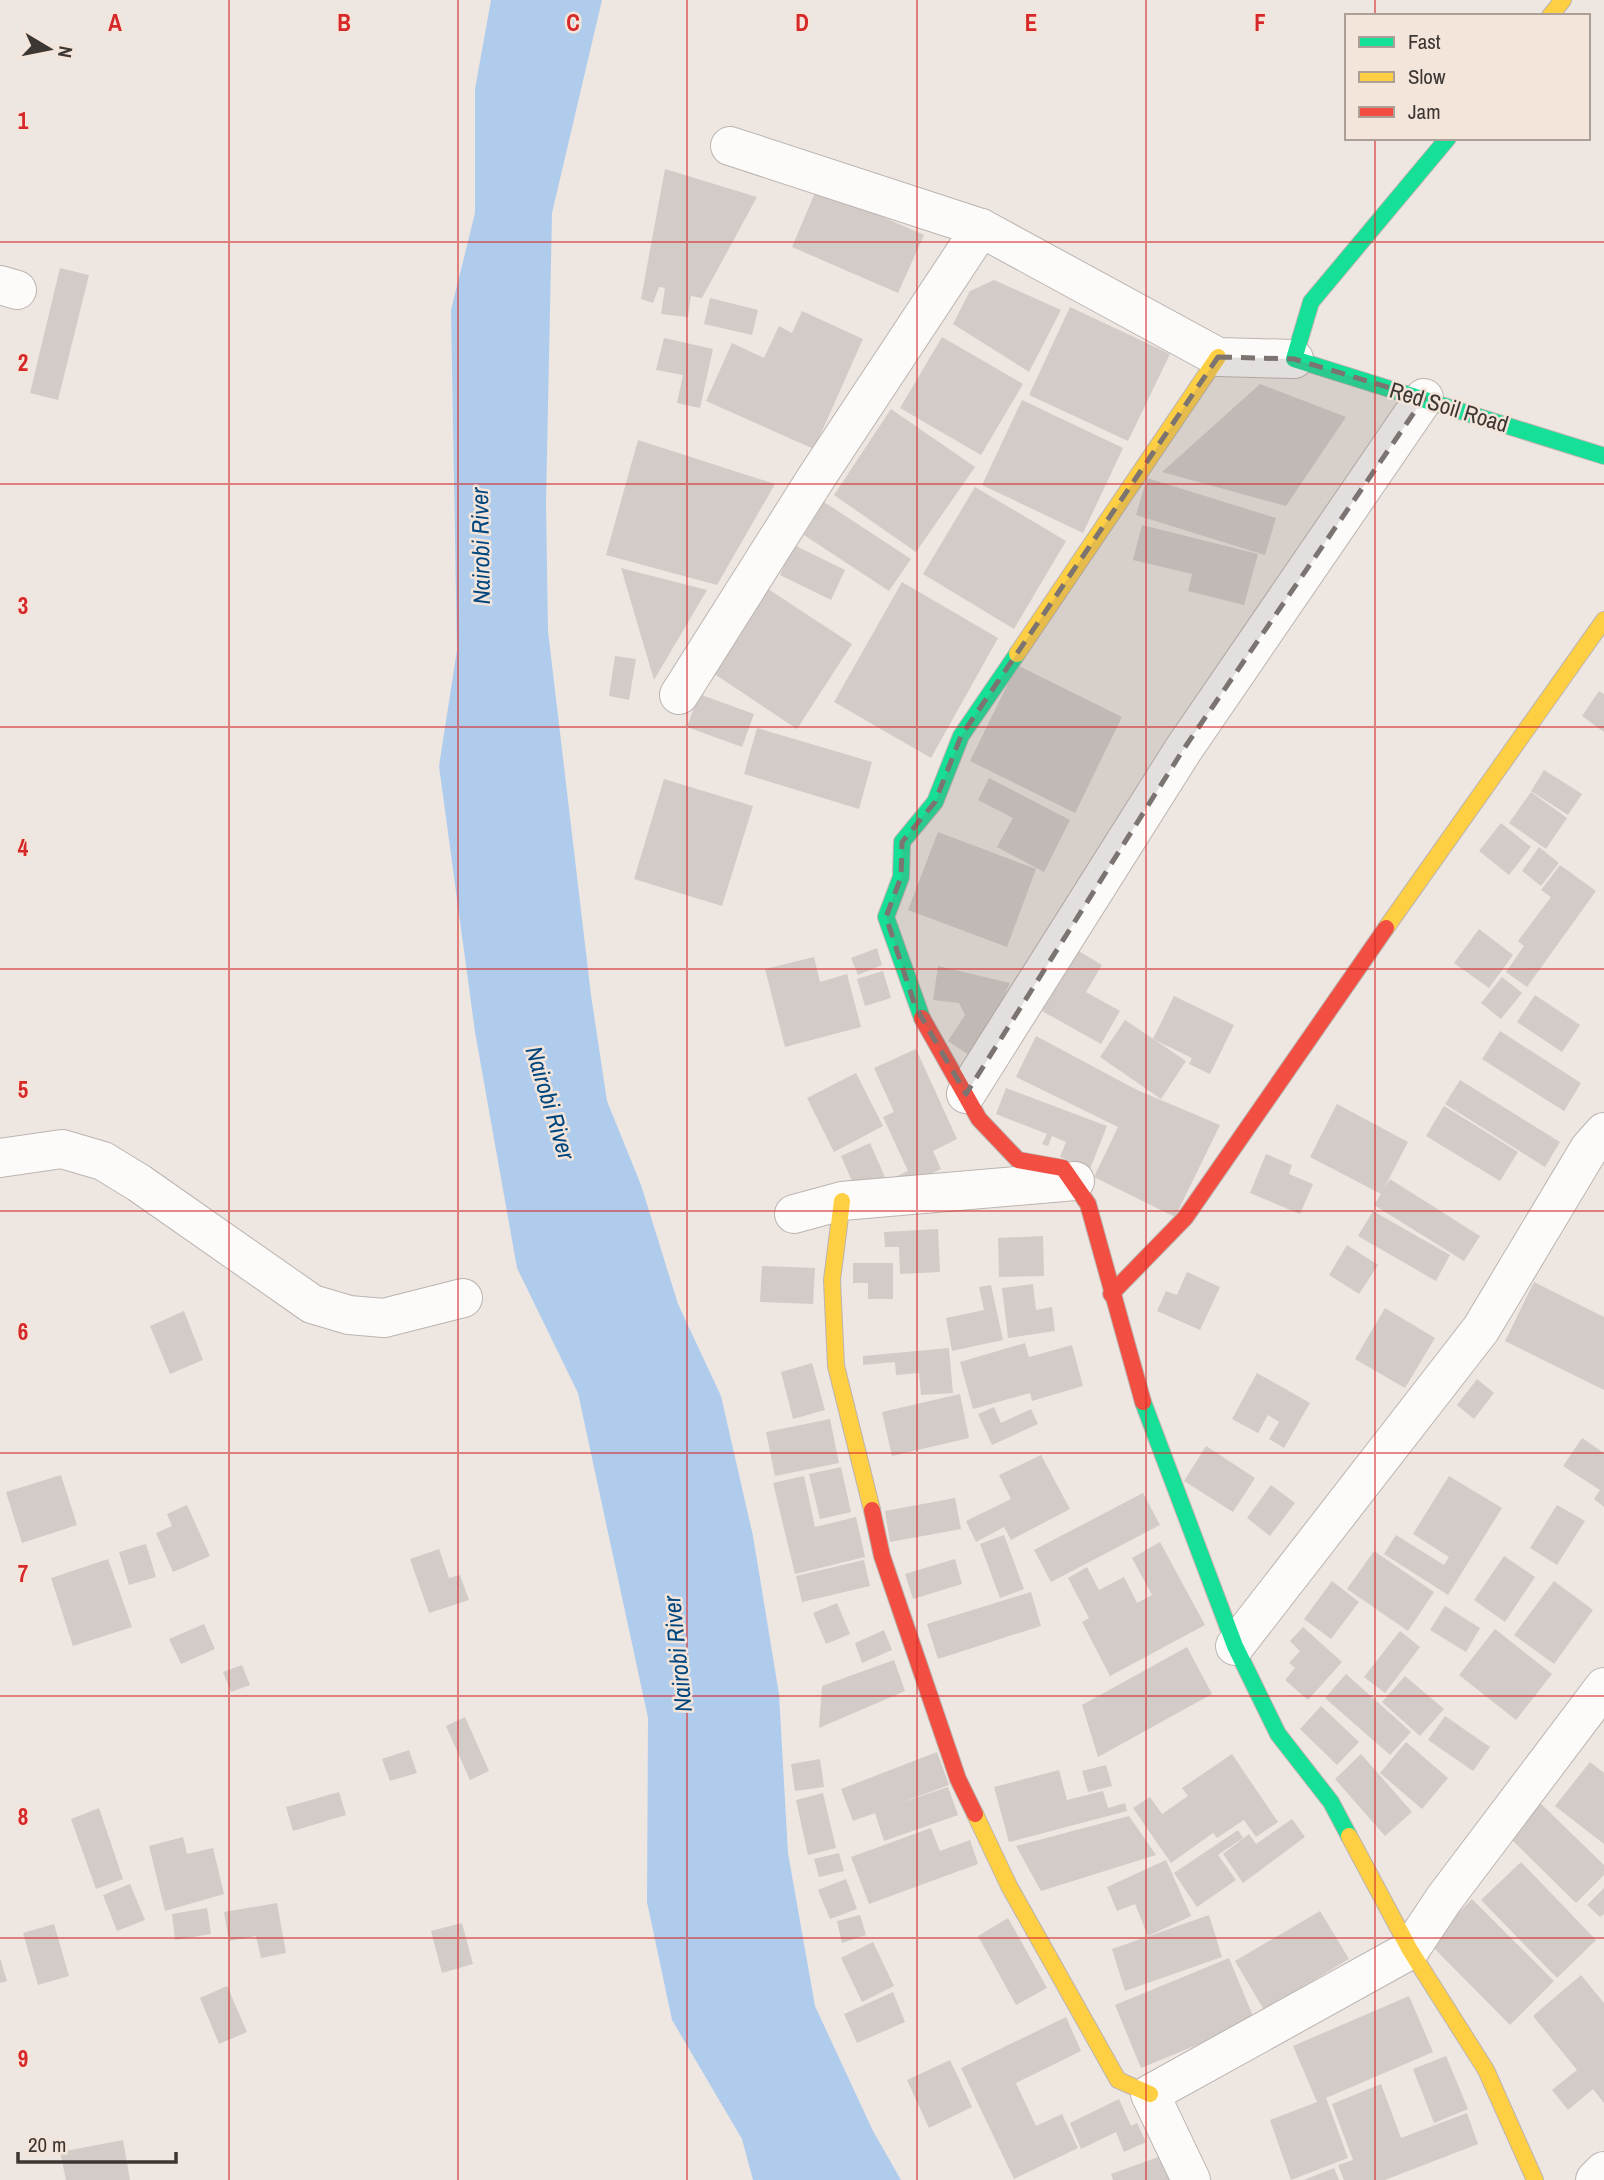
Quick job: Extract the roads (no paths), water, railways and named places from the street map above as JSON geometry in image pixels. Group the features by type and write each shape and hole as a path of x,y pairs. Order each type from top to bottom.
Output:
{"street":[{"path":"1552,14 1563,0"},
{"path":"730,146 982,228 1218,357 1294,359 1311,302 1446,140"},
{"path":"679,695 816,478 982,228"},
{"path":"1218,357 961,736 935,802 902,842 901,877 887,917 915,1006 979,1119 1018,1160 1063,1168 1075,1181 1088,1204 1149,1424 1235,1646 1278,1734 1331,1801 1410,1950 1486,2070 1535,2180"},
{"name":"Red Soil Road","path":"1294,359 1604,456"},
{"path":"966,1094 1182,750 1424,398"},
{"path":"1111,1294 1185,1218 1280,1085 1448,835 1604,620"},
{"path":"1235,1646 1480,1329 1589,1149 1604,1132"},
{"path":"0,1158 62,1149 103,1161 139,1182 312,1304 349,1315 384,1318 463,1298"},
{"path":"794,1214 842,1202 1075,1181"},
{"path":"842,1202 832,1280 836,1366 863,1464 882,1556 958,1779 1009,1886 1118,2080 1150,2094 1191,2180"},
{"path":"1150,2094 1410,1950 1444,1899 1604,1687"},
{"path":"1595,2180 1604,2171"}],"water":[{"name":"Nairobi River","path":"491,0 602,0 552,213 546,503 548,631 591,995 607,1101 641,1185 678,1304 721,1396 753,1536 779,1694 788,1853 815,2006 873,2131 901,2180 753,2180 742,2139 672,2020 647,1902 648,1718 578,1393 517,1268 475,1032 439,766 457,650 451,310 475,213 475,89"}]}
